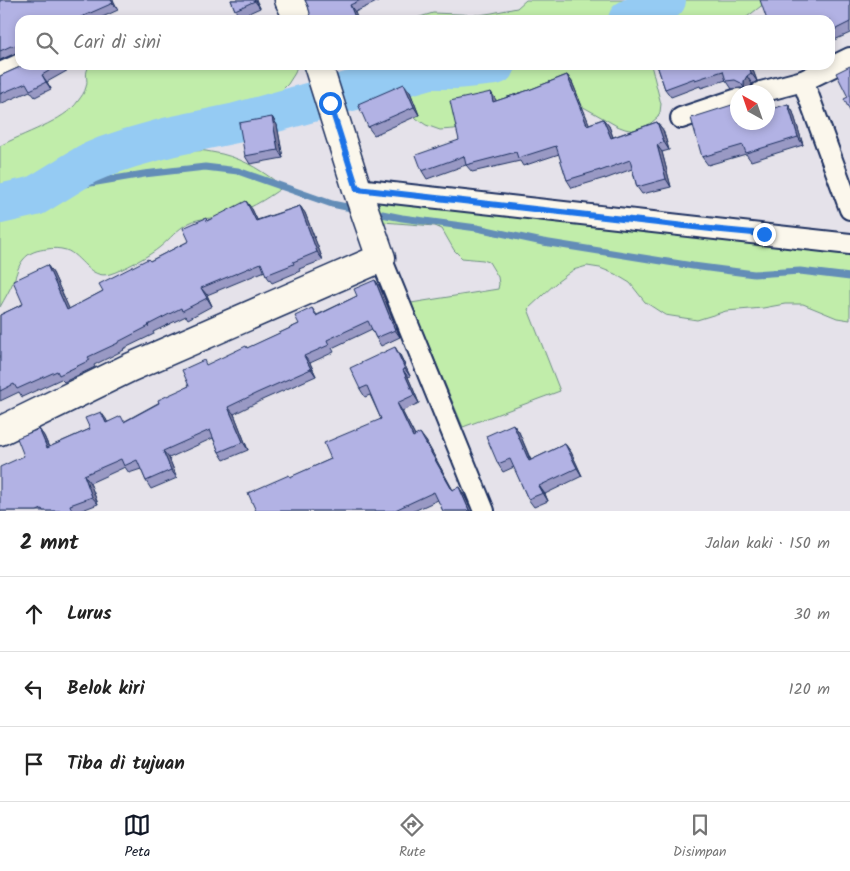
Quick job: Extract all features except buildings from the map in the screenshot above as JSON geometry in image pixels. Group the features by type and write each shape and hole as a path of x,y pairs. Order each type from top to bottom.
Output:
{"street":[{"path":"289,0 296,15"},
{"path":"835,65 850,58"},
{"path":"0,73 15,66"},
{"path":"320,70 381,258 484,511"},
{"path":"775,89 803,81 825,70"},
{"path":"803,81 850,209"},
{"path":"681,118 730,102"},
{"path":"359,195 850,244"},
{"path":"0,431 129,368 381,258"}],"green space":[{"path":"526,0 769,0 750,15 479,15 517,8"},
{"path":"433,13 479,15 426,15"},
{"path":"296,70 288,84 265,104 248,113 220,116 195,128 185,139 187,149 222,154 247,163 283,187 249,208 226,216 189,223 150,254 110,274 103,275 91,270 66,250 52,248 34,252 25,257 21,262 11,287 0,307 0,146 53,121 72,108 85,91 87,71"},
{"path":"370,70 652,70 661,104 658,117 642,129 634,131 617,126 571,100 454,129 440,130 426,125 385,99 372,96 359,98 350,95 345,88 346,83"},
{"path":"378,198 850,247 850,320 837,318 803,304 785,304 726,311 697,320 665,315 645,302 630,283 600,268 587,266 573,270 528,309 560,391 463,427 411,303 498,289 498,277 489,262 462,258 454,250 442,229 435,226 383,222 379,219"}],"waterway":[{"path":"638,15 666,0"},
{"path":"0,204 35,196 87,164 130,148 169,137 236,123 426,70"},
{"path":"35,196 73,186 144,174 205,167 238,171 332,204 356,209"},
{"path":"372,212 477,228 543,242 693,266 754,274 800,271 850,277"}],"route":[{"path":"330,103 357,189 764,234"}]}
